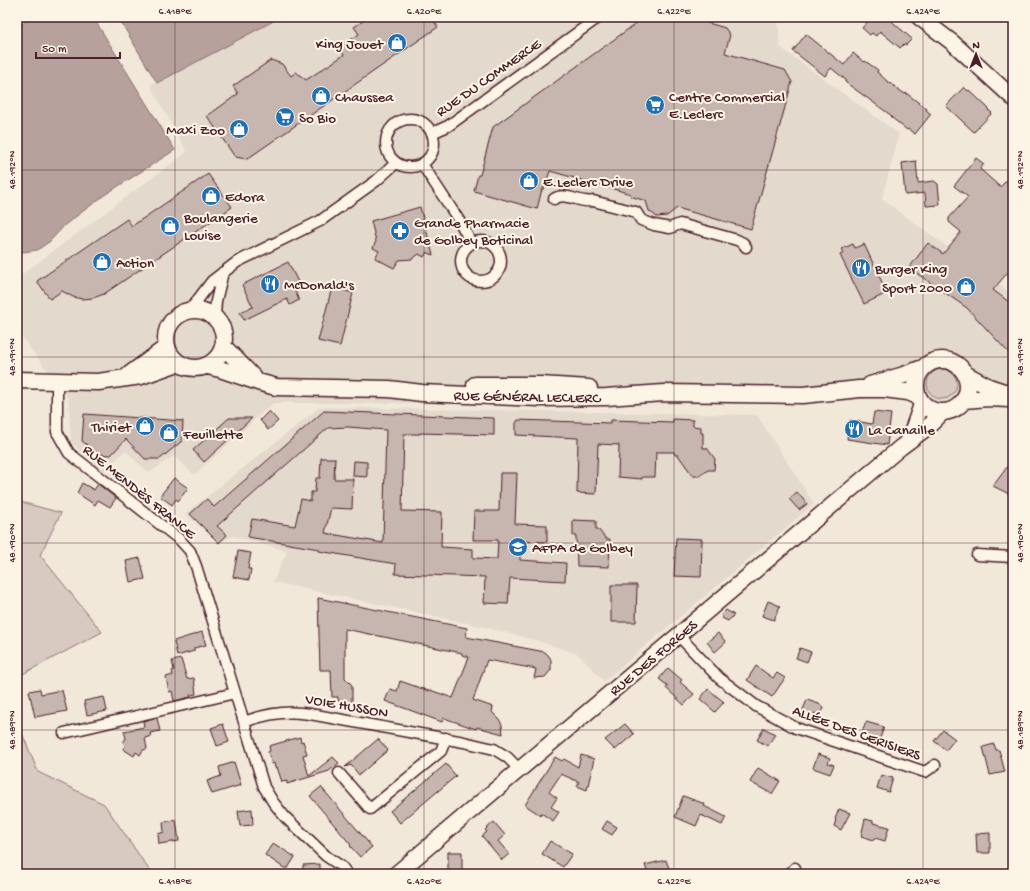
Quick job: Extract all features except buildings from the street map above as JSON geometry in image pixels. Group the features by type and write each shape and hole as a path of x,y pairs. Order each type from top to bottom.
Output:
{"main road":[{"path":"919,17 953,43 1013,98"},
{"path":"199,309 215,316 224,331 224,348 220,355 208,366 195,368 186,367 178,363 171,356 167,347 166,337 169,323 180,313 190,310 199,309"},
{"path":"123,379 167,347"},
{"path":"224,348 258,382"},
{"path":"947,360 955,363 962,368 967,376 969,384 968,392 959,406 951,411 935,411 928,408 920,400 916,390 917,378 923,368 930,362 947,360"},
{"path":"17,380 98,382 141,376 178,363"},
{"name":"RUE GÉNÉRAL LECLERC","path":"208,366 276,387 389,389 422,393 540,398 606,397 664,393 803,395 884,388 908,392 920,400"},
{"name":"RUE GÉNÉRAL LECLERC","path":"859,389 882,380 904,375 923,368"},
{"path":"967,376 989,387 1013,395"},
{"path":"964,400 988,398 1013,400"},
{"path":"910,440 920,400"},
{"name":"RUE DES FORGES","path":"396,874 910,440 928,427 943,412"}],"street":[{"name":"RUE DU COMMERCE","path":"432,133 448,126 599,17"},
{"path":"411,119 420,121 427,126 432,133 434,142 433,151 429,158 422,164 414,167 404,167 396,163 389,156 386,148 386,139 394,124 402,120 411,119"},
{"path":"190,310 212,281 237,262 320,221 376,181 396,163"},
{"path":"422,164 460,222 471,243"},
{"path":"554,199 560,196 588,202 593,201 636,212 640,220 654,225 670,228 680,224 737,240 743,243 746,247"},
{"path":"481,240 486,241 492,244 500,253 500,266 498,272 488,280 475,280 466,275 463,270 460,259 462,252 471,243 481,240"},
{"path":"215,316 216,301 223,272"},
{"name":"RUE MENDÈS FRANCE","path":"57,381 57,432 69,453 180,540 190,551 196,566 264,787 273,802 285,817 326,856 342,867 347,874"},
{"path":"977,555 1013,557"},
{"name":"ALLÉE DES CERISIERS","path":"678,635 719,678 756,706 796,728 926,772 935,765"},
{"path":"64,733 235,693"},
{"name":"VOIE HUSSON","path":"244,722 274,714 296,712 446,738 494,749 507,757 519,769"},
{"path":"339,773 370,809 441,751 446,738"}],"shaded area":[{"path":"33,17 93,17 175,150 106,194 66,224 49,242 37,250 24,252 17,250 17,27"},
{"path":"118,17 281,17 157,83"},
{"path":"236,17 778,17 780,47 899,134 882,199 1013,295 1013,409 908,401 889,397 802,404 273,403 194,475 174,456 149,473 125,451 103,472 71,442 68,398 21,336 17,309 17,278 187,152 150,85"},
{"path":"942,369 953,373 957,384 953,395 942,399 931,395 927,384 931,373"},
{"name":"AFPA de Golbey","path":"320,407 757,415 814,504 604,681 578,654 538,641 476,625 273,582 287,551 233,536 219,543 185,514"},
{"path":"17,501 61,513 40,555 102,632 17,677"},
{"path":"17,721 38,772 104,804 152,874 17,874"}],"place":[{"name":"King Jouet","path":"397,43"},
{"name":"Chaussea","path":"321,96"},
{"name":"Centre Commercial E.Leclerc","path":"655,105"},
{"name":"So Bio","path":"285,117"},
{"name":"Maxi Zoo","path":"239,129"},
{"name":"E.Leclerc Drive","path":"529,181"},
{"name":"Edora","path":"211,196"},
{"name":"Boulangerie Louise","path":"170,226"},
{"name":"Grande Pharmacie de Golbey Boticinal","path":"400,231"},
{"name":"Action","path":"102,262"},
{"name":"Burger King","path":"861,268"},
{"name":"McDonald's","path":"270,284"},
{"name":"Sport 2000","path":"966,287"},
{"name":"Thiriet","path":"145,426"},
{"name":"La Canaille","path":"854,429"},
{"name":"Feuillette","path":"169,433"},
{"name":"AFPA de Golbey","path":"518,547"}]}
